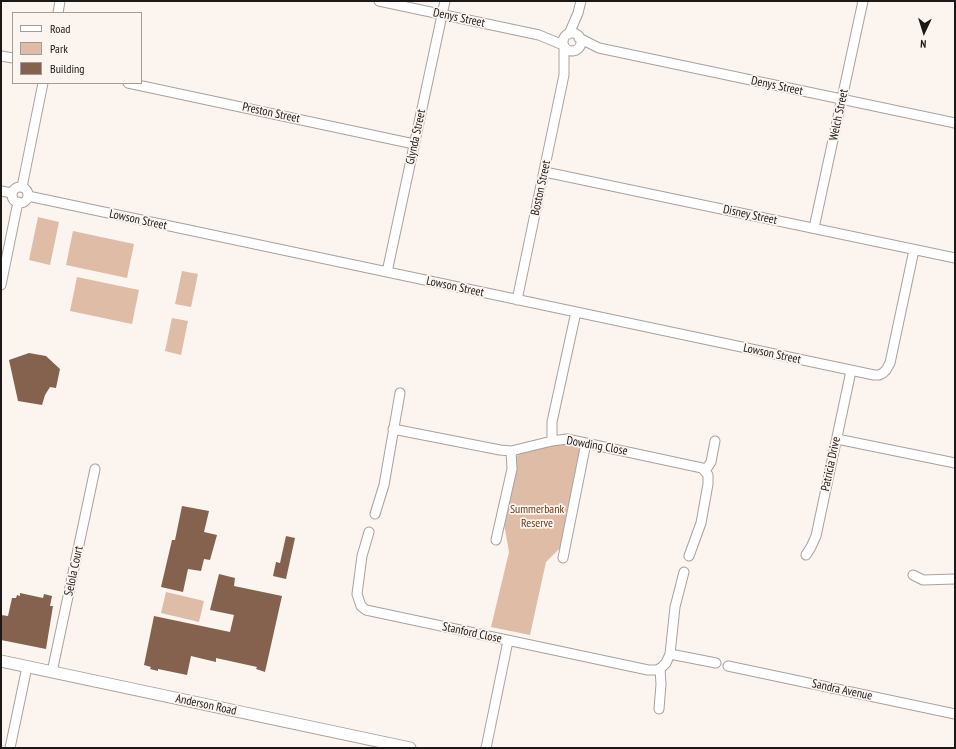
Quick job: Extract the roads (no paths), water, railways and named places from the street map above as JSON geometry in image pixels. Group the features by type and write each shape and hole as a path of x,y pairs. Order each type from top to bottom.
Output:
{"street":[{"path":"58,12 60,1"},
{"name":"Denys Street","path":"379,1 539,36 563,45"},
{"name":"Glynda Street","path":"387,272 445,1"},
{"path":"578,13 580,44 575,50 569,51 563,45 564,39 568,35 578,13 581,1"},
{"name":"Welch Street","path":"814,228 863,1"},
{"path":"568,35 574,34 579,38"},
{"name":"Denys Street","path":"539,36 568,35"},
{"name":"Denys Street","path":"579,38 600,48 955,124"},
{"name":"Boston Street","path":"563,45 564,75"},
{"name":"Denys Street","path":"575,50 600,48"},
{"name":"Boston Street","path":"517,300 545,172 564,75 575,50"},
{"path":"1,56 12,58"},
{"path":"22,187 43,84"},
{"name":"Preston Street","path":"133,84 414,144"},
{"name":"Disney Street","path":"545,172 955,258"},
{"path":"12,193 14,189 22,187"},
{"path":"12,193 13,198 18,202 25,201 28,196 26,189 22,187"},
{"path":"1,191 12,193"},
{"name":"Lowson Street","path":"28,196 874,375 883,373 890,363 914,250"},
{"path":"1,285 18,202"},
{"path":"552,441 552,422 576,312"},
{"name":"Patricia Drive","path":"806,555 816,536 851,371"},
{"path":"375,514 384,485 400,393"},
{"name":"Dowding Close","path":"393,428 511,451 567,439 698,466 705,471"},
{"path":"837,438 955,463"},
{"path":"689,556 705,507 708,479 705,471 711,462 715,441"},
{"path":"562,558 586,442"},
{"path":"496,540 512,469 511,451"},
{"name":"Selola Court","path":"52,672 95,469"},
{"name":"Stanford Close","path":"369,532 362,556 357,594 361,606 373,612 648,670 660,669"},
{"path":"659,709 661,684 660,669 666,663 670,654 675,607 684,572"},
{"path":"913,575 923,580 955,579"},
{"path":"486,748 508,641"},
{"path":"670,654 716,663"},
{"name":"Anderson Road","path":"1,661 410,748"},
{"name":"Sandra Avenue","path":"728,666 955,714"},
{"path":"10,748 28,667"}],"park label":[{"name":"Summerbank Reserve","path":"537,517"}]}
